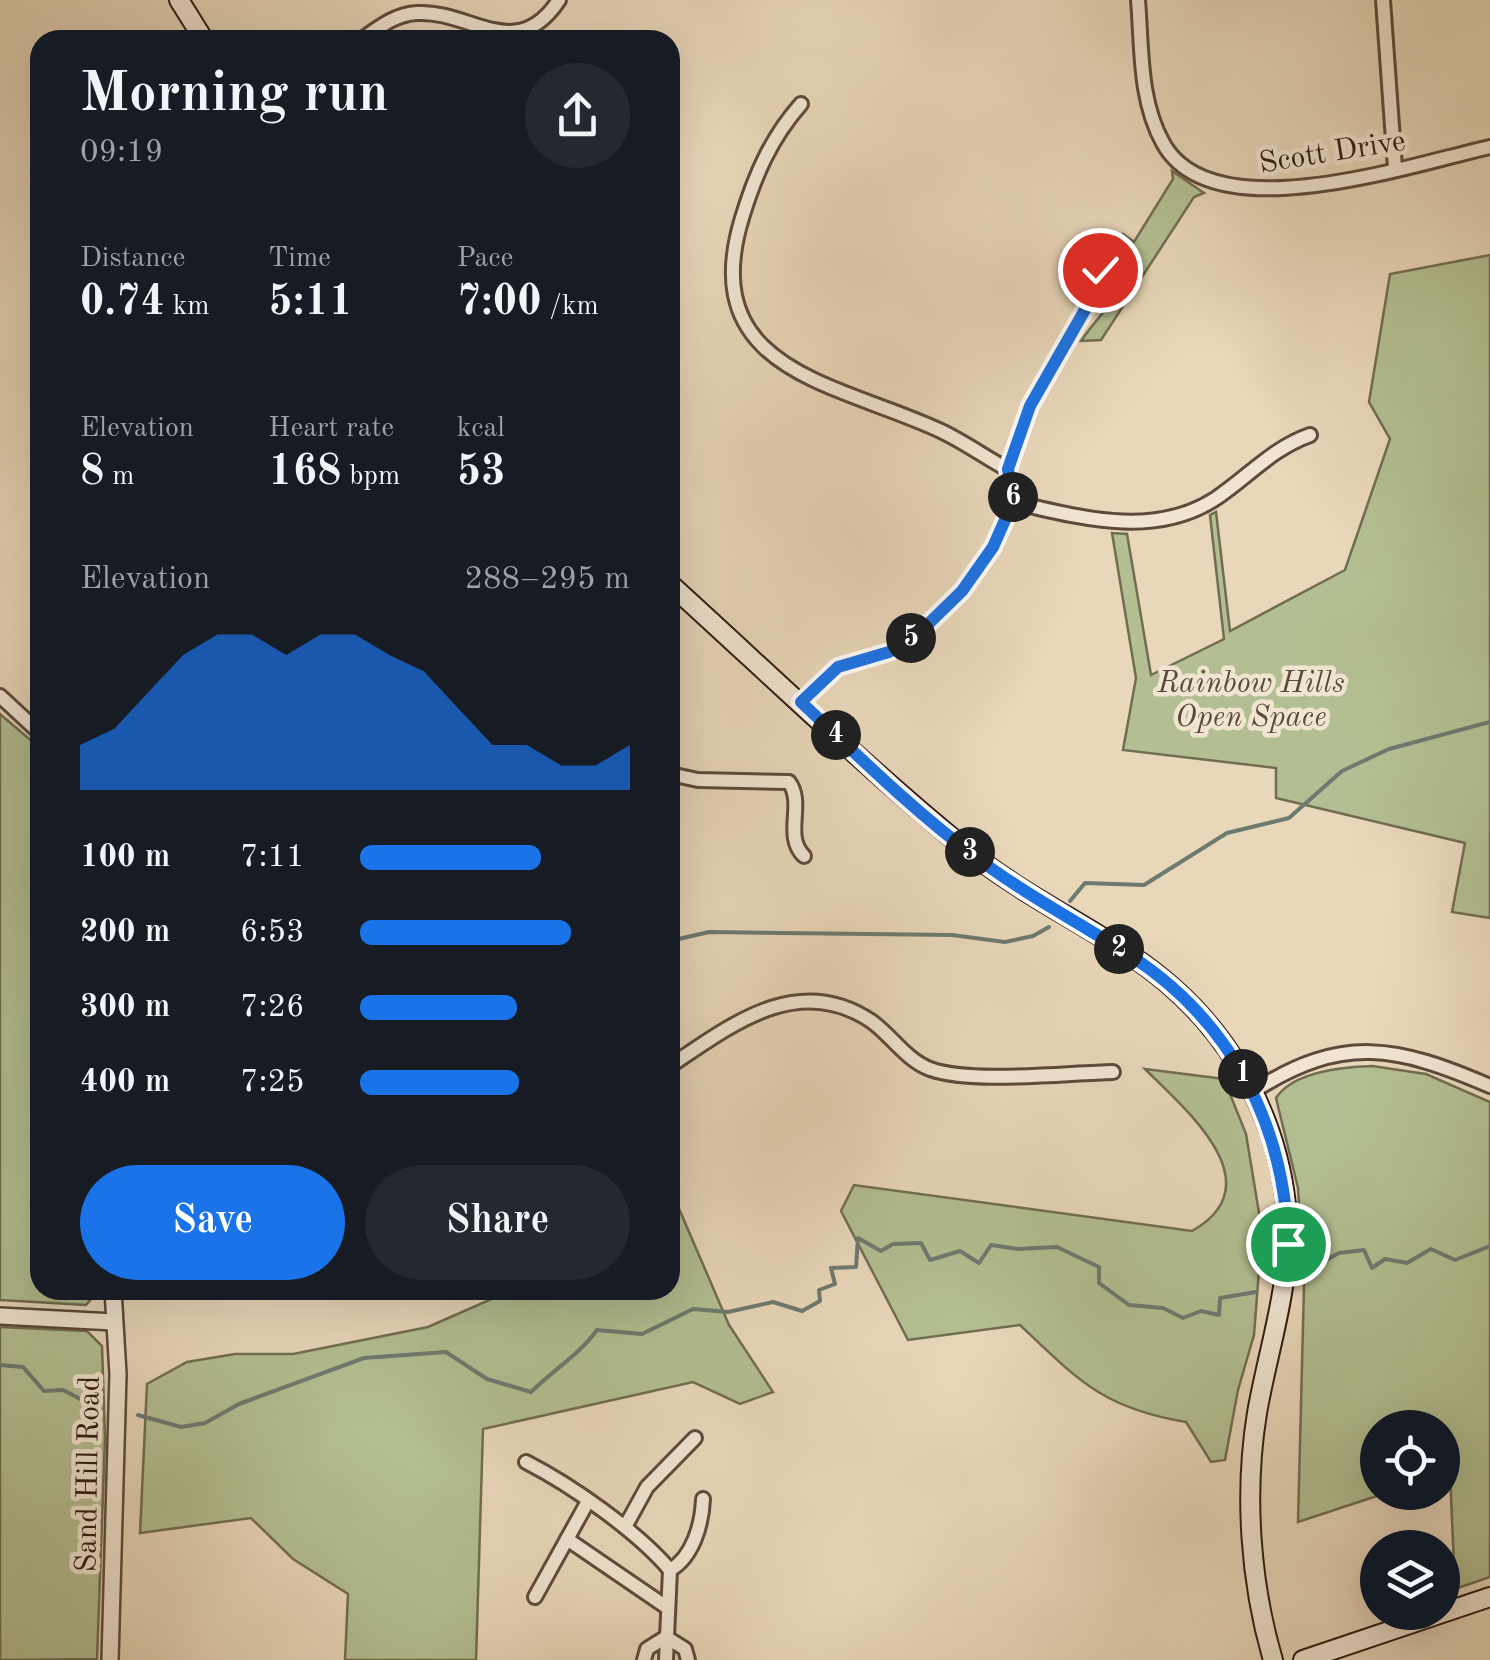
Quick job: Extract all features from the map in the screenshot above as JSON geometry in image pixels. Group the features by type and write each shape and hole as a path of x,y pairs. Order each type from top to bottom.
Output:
{"main road":[{"path":"178,0 198,30"},
{"path":"680,593 976,858 1161,978 1214,1030 1254,1091 1274,1142 1287,1207 1285,1280 1257,1413 1250,1500 1259,1592 1273,1660"},
{"path":"1303,1660 1490,1597"}],"street":[{"path":"518,30 547,18 559,0"},
{"name":"Scott Drive","path":"1138,0 1146,102 1164,147 1202,177 1245,190 1282,191 1490,147"},
{"path":"1383,0 1395,168"},
{"path":"376,30 396,17 418,13 488,30"},
{"path":"800,104 773,136 736,236 732,275 742,320 763,351 797,374 943,432 1008,469"},
{"path":"801,702 838,667 889,652 920,632 962,591 993,547 1013,502 1008,469 1030,406 1094,294 1100,270"},
{"path":"1013,502 1083,519 1129,523 1172,516 1212,501 1280,446 1310,435"},
{"path":"0,696 30,723"},
{"path":"680,776 789,782 795,793 794,839 804,856"},
{"path":"680,1059 732,1024 770,1005 811,999 842,1005 873,1022 926,1068 952,1075 1113,1072"},
{"path":"1254,1091 1332,1054 1377,1052 1419,1056 1490,1086"},
{"name":"Sand Hill Road","path":"110,1660 117,1439 113,1300"},
{"path":"0,1316 114,1322"},
{"path":"625,1527 647,1488 696,1438"},
{"path":"526,1462 565,1482 587,1503 625,1527 670,1570"},
{"path":"670,1570 680,1564 692,1543 703,1499"},
{"path":"535,1597 587,1503"},
{"path":"567,1539 665,1606"},
{"path":"666,1660 665,1606 670,1570"},
{"path":"644,1660 647,1649 666,1637"},
{"path":"666,1637 686,1649 688,1660"}],"green space":[{"path":"1172,171 1204,193 1194,197 1101,340 1081,341 1124,281 1126,257 1119,246 1123,234 1134,242 1173,179"},
{"name":"Rainbow Hills Open Space","path":"1490,255 1490,918 1452,912 1465,843 1276,798 1276,768 1123,750 1136,678 1112,533 1127,534 1151,675 1224,639 1210,515 1216,512 1230,631 1345,570 1390,439 1369,402 1390,274"},
{"path":"0,714 30,740 30,1300 90,1300 86,1305 0,1300"},
{"path":"1372,1066 1426,1074 1490,1102 1490,1577 1460,1587 1460,1530 1452,1530 1452,1510 1460,1510 1460,1410 1360,1410 1360,1502 1298,1522 1305,1247 1302,1252 1298,1188 1276,1098 1294,1082 1333,1070"},
{"path":"1145,1069 1224,1079 1246,1134 1262,1231 1254,1335 1238,1390 1225,1460 1211,1462 1186,1422 1133,1409 1094,1389 1020,1325 908,1340 841,1211 854,1185 1192,1231 1215,1212 1225,1192 1224,1170 1200,1126"},
{"path":"680,1211 729,1325 773,1392 740,1404 693,1382 483,1429 476,1660 345,1660 348,1594 293,1559 251,1518 140,1533 147,1384 187,1362 235,1354 293,1354 428,1327 489,1300 680,1300"},
{"path":"0,1327 87,1331 102,1346 105,1438 97,1659 0,1660"}],"waterway":[{"path":"1070,901 1085,883 1144,885 1227,833 1289,818 1342,771 1389,749 1490,722"},
{"path":"680,939 709,932 952,935 1005,942 1033,936 1049,927"},
{"path":"138,1415 181,1427 205,1423 239,1404 364,1358 446,1352 487,1379 531,1392 597,1330 642,1334 693,1309 728,1312 773,1302 802,1311 820,1301 819,1290 835,1284 831,1268 856,1267 858,1238 881,1251 893,1244 921,1243 930,1260 960,1251 979,1263 991,1245 1018,1249 1057,1247 1099,1267 1099,1283 1129,1305 1163,1308 1183,1318 1201,1311 1219,1315 1220,1298 1256,1292"},
{"path":"1310,1269 1339,1253 1364,1250 1372,1268 1385,1259 1407,1263 1431,1249 1455,1260 1490,1246"},
{"path":"0,1365 23,1367 44,1391 63,1390 103,1411"}],"route":[{"path":"1100,270 1094,294 1030,406 1008,469 1013,502 993,547 962,591 920,632 889,652 838,667 801,702 976,858 1056,912 1133,957 1189,1003 1214,1030 1254,1091 1274,1142 1287,1207 1288,1244"}]}
